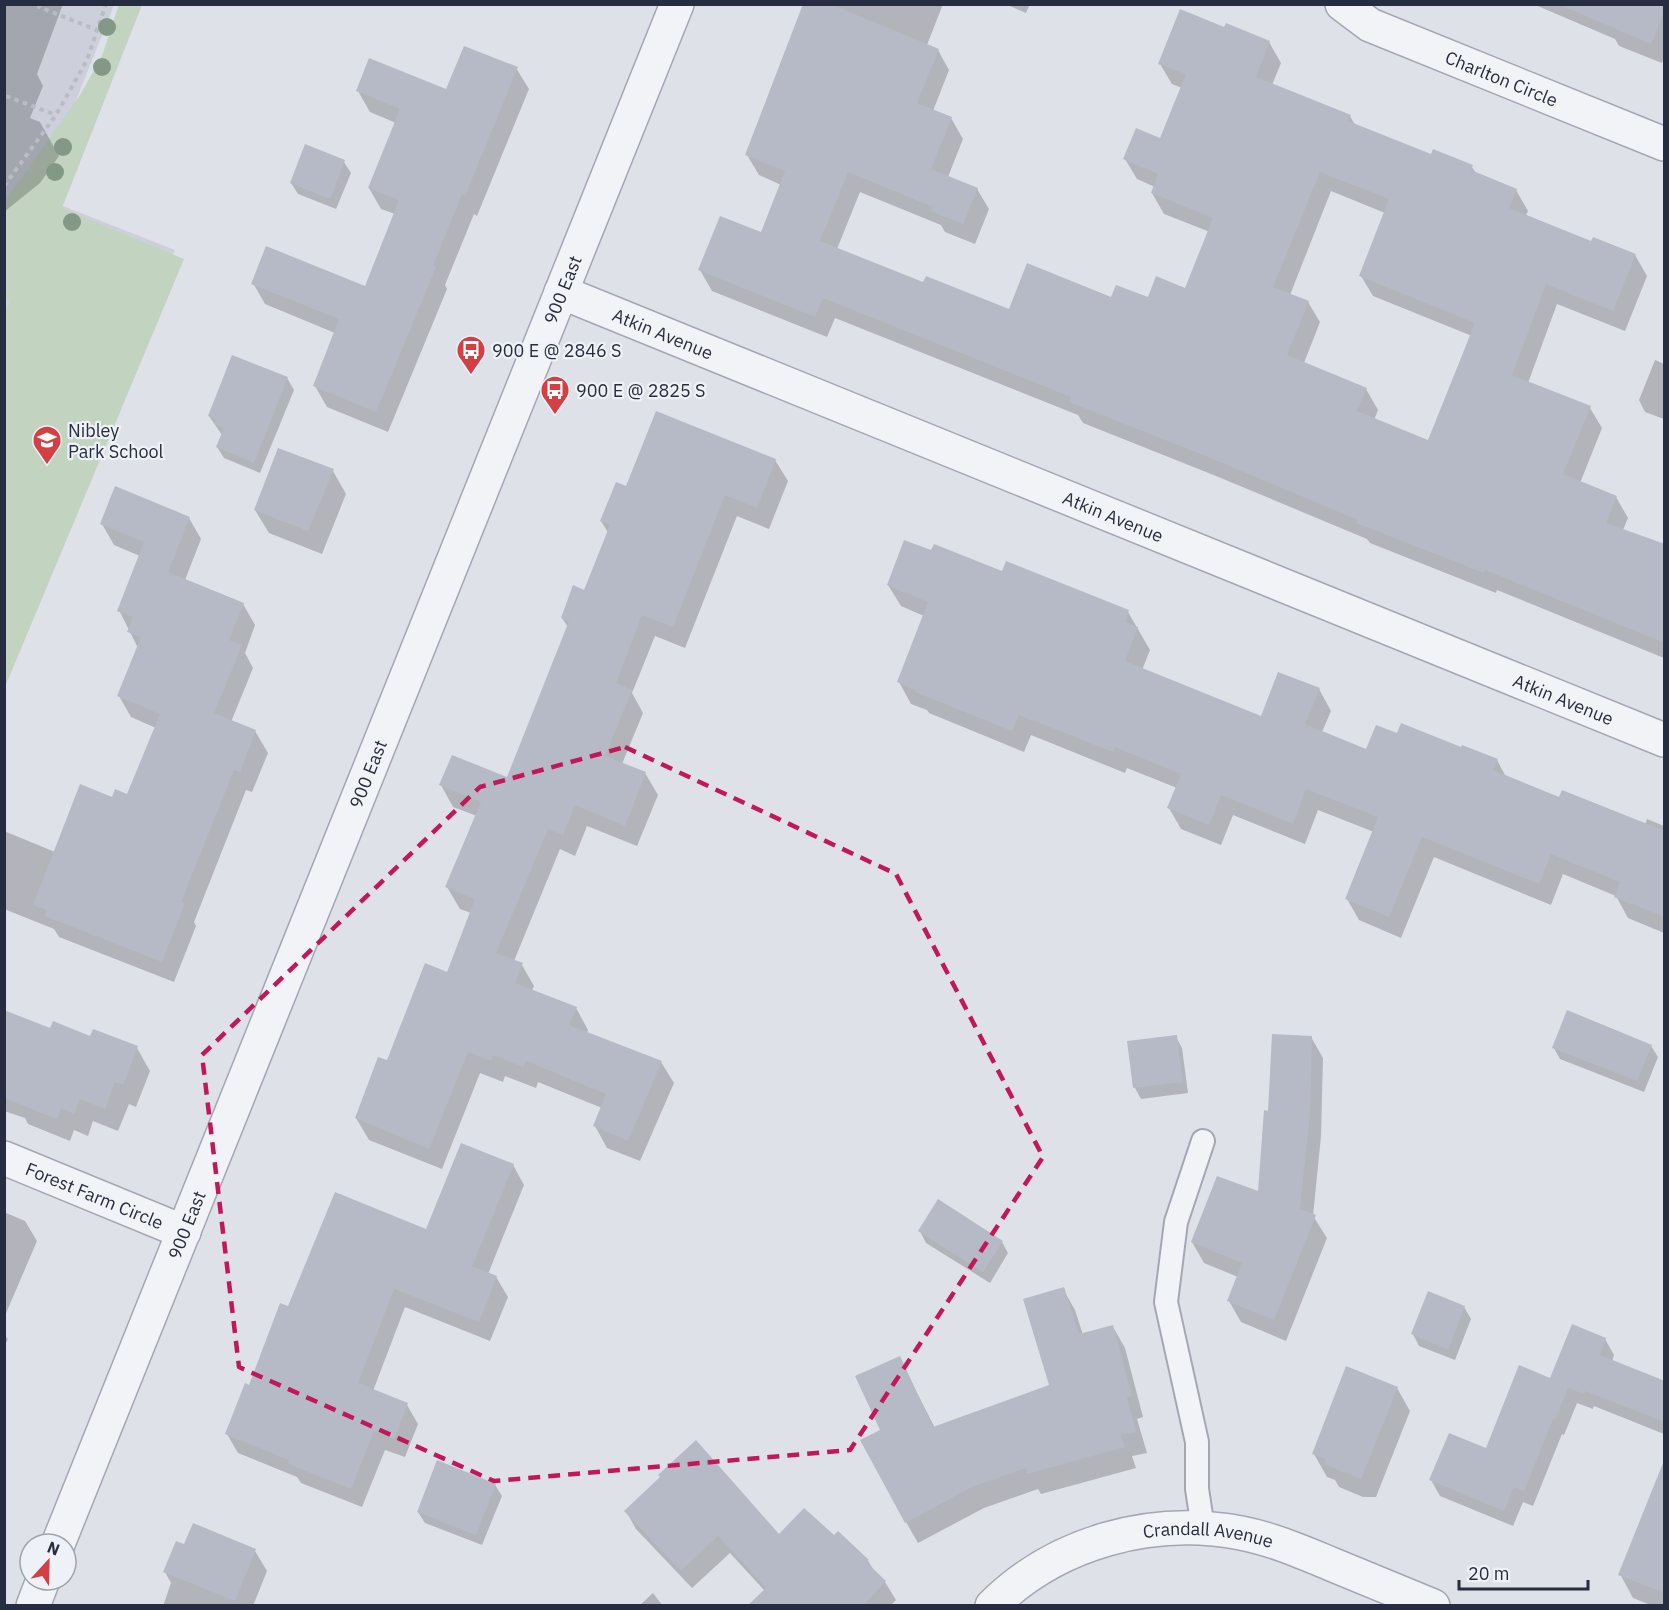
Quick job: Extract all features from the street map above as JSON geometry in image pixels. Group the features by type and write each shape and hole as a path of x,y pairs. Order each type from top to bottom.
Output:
{"street":[{"name":"900 East","path":"63,1532 677,4"},
{"name":"Charlton Circle","path":"1342,4 1370,25 1665,144"},
{"name":"Atkin Avenue","path":"561,292 1665,740"},
{"name":"Forest Farm Circle","path":"4,1158 184,1232"},
{"name":"Crandall Avenue","path":"992,1605 1024,1579 1050,1562 1084,1546 1120,1535 1161,1528 1203,1528 1241,1533 1279,1544 1433,1605"}],"lane":[{"path":"1203,1141 1176,1222 1166,1302 1197,1442 1197,1489 1203,1528"}],"path":[{"path":"40,4 39,6 97,30"},
{"path":"4,186 56,116 87,60 106,4"},
{"path":"6,96 56,116"}],"highlighted area":[{"path":"625,747 896,874 1043,1157 850,1450 494,1481 239,1367 202,1055 480,787"}],"shaded area":[{"name":"Nibley Park School","path":"5,5 114,5 38,196 175,250 5,680"}],"green space":[{"name":"Nibley Park School","path":"119,4 142,5 62,208 184,259 5,687 4,314 10,301 5,298 5,201 80,95 102,56"}],"building":[{"path":"803,4 830,4 939,49 917,103 952,117 931,169 978,188 963,224 931,211 933,207 848,172 820,241 923,282 926,276 1009,309 1027,263 1111,297 1116,285 1148,297 1156,276 1185,288 1213,218 1151,193 1158,174 1123,159 1136,128 1160,138 1186,74 1158,64 1180,9 1224,27 1226,23 1270,41 1256,77 1351,115 1348,121 1431,154 1433,149 1473,165 1471,170 1517,189 1509,208 1591,241 1593,237 1636,254 1613,311 1546,284 1512,375 1591,406 1563,474 1617,496 1606,523 1665,544 1665,643 1485,570 1484,573 1356,523 1358,520 1069,402 1071,397 823,298 815,317 698,270 720,216 761,232 785,171 745,155","holes":["1320,172 1389,199 1359,276 1475,323 1428,440 1357,411 1367,388 1287,355 1309,301 1273,287"]},
{"path":"1558,4 1665,4 1665,9 1651,44"},
{"path":"464,46 518,67 465,196 462,194 433,266 436,267 376,412 313,386 339,319 251,284 266,246 365,286 399,200 368,188 400,109 356,91 369,58 446,89"},
{"path":"305,144 345,160 330,199 290,183"},
{"path":"232,355 288,377 254,463 216,447 224,428 214,424 216,420 208,416"},
{"path":"656,411 776,459 757,508 725,495 673,627 642,615 616,683 632,690 605,756 646,772 625,826 575,805 563,835 548,829 496,953 523,963 515,983 577,1007 569,1025 662,1061 628,1141 593,1126 606,1094 526,1061 523,1067 493,1055 491,1061 468,1052 429,1149 355,1118 378,1057 387,1060 425,963 447,972 475,899 445,887 481,802 439,785 452,755 507,777 569,621 561,618 573,585 584,590 610,525 600,521 616,482 626,486"},
{"path":"278,448 334,469 308,531 254,510"},
{"path":"115,486 190,517 168,572 244,603 229,640 242,645 214,713 256,730 240,772 234,770 181,902 185,903 162,962 45,916 47,910 33,905 80,784 112,797 115,789 127,794 160,714 117,696 141,637 127,632 133,617 117,611 144,542 100,524"},
{"path":"904,540 931,550 934,544 1002,571 1006,561 1129,610 1125,622 1138,627 1125,661 1261,716 1278,672 1320,688 1305,724 1366,749 1376,725 1397,733 1401,723 1498,759 1493,770 1559,797 1562,790 1665,831 1665,917 1614,897 1620,882 1551,854 1539,884 1422,837 1389,917 1345,899 1378,817 1306,789 1293,824 1221,795 1209,825 1167,808 1181,774 1115,747 1113,752 1019,715 1012,731 915,692 916,690 897,682 928,602 887,585"},
{"path":"4,1010 50,1028 53,1021 90,1036 93,1029 138,1046 123,1085 115,1082 105,1109 80,1099 74,1114 61,1108 57,1119 4,1098"},
{"path":"1567,1010 1652,1045 1637,1081 1552,1048"},
{"path":"1272,1034 1312,1036 1310,1114 1300,1209 1316,1215 1274,1320 1227,1301 1242,1263 1191,1242 1217,1176 1258,1191 1264,1110 1268,1111"},
{"path":"1177,1035 1183,1082 1133,1088 1127,1041"},
{"path":"461,1143 514,1164 472,1266 497,1276 479,1322 394,1289 358,1383 408,1403 394,1439 374,1431 351,1489 288,1464 289,1460 225,1434 245,1383 249,1385 280,1303 288,1306 335,1192 426,1229"},
{"path":"938,1199 1003,1241 983,1272 918,1231"},
{"path":"1064,1287 1079,1334 1113,1325 1132,1396 1127,1398 1136,1432 1121,1435 1125,1447 1027,1474 1026,1468 972,1487 905,1523 860,1440 880,1430 855,1376 900,1356 933,1427 1049,1385 1023,1299"},
{"path":"1428,1291 1465,1306 1448,1350 1411,1334"},
{"path":"1572,1324 1606,1338 1600,1355 1665,1381 1665,1422 1585,1391 1584,1394 1568,1388 1524,1491 1514,1487 1504,1511 1429,1480 1449,1433 1486,1448 1519,1365 1550,1378"},
{"path":"1346,1366 1398,1387 1361,1479 1324,1464 1326,1459 1312,1454"},
{"path":"696,1440 779,1534 804,1508 834,1535 838,1531 869,1560 866,1562 886,1581 864,1605 748,1605 766,1588 718,1536 681,1571 624,1511"},
{"path":"437,1460 496,1484 476,1535 417,1512"},
{"path":"1663,1463 1665,1463 1665,1593 1618,1575"},
{"path":"193,1523 256,1549 235,1601 163,1572 176,1541 184,1544"}],"place":[{"name":"900 E @ 2846 S","path":"471,376"},
{"name":"900 E @ 2825 S","path":"555,416"},
{"name":"Nibley Park School","path":"47,466"}]}
